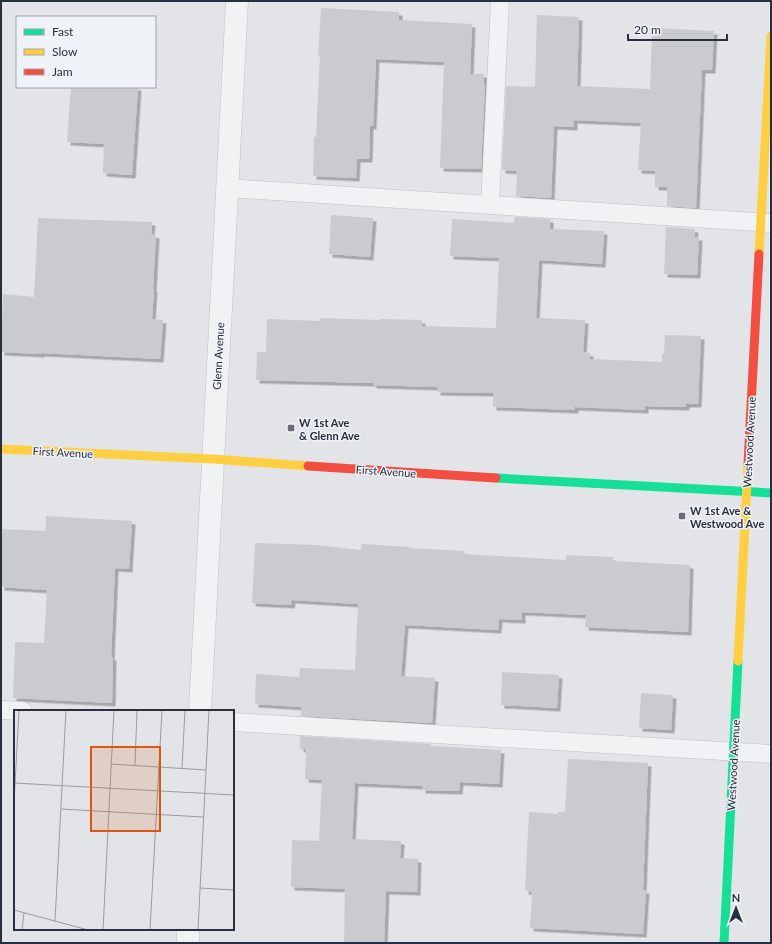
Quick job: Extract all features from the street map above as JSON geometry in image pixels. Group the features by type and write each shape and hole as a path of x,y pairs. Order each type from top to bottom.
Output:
{"street":[{"name":"Glenn Avenue","path":"200,710 226,188 237,1"},
{"name":"Westwood Avenue","path":"724,943 747,492 766,223 771,36"},
{"name":"First Avenue","path":"1,449 213,459 488,478 771,493"},
{"path":"188,930 188,943"}],"lane":[{"path":"490,205 500,1"},
{"path":"226,188 766,223"},
{"path":"1,710 14,711"},
{"path":"234,722 771,754"}],"building":[{"path":"321,8 399,12 399,20 472,24 470,74 484,74 485,84 481,169 440,168 444,62 376,59 373,126 370,126 369,159 357,159 356,178 313,176 314,137 316,137 320,56 318,55"},
{"path":"537,15 579,17 577,86 650,89 652,28 714,31 712,70 702,70 696,208 667,206 667,187 655,187 655,171 638,170 641,123 574,120 574,127 554,126 551,198 516,196 517,171 502,170 506,86 535,87"},
{"path":"71,88 138,88 132,175 103,173 104,144 67,142"},
{"path":"331,215 373,218 370,257 329,254"},
{"path":"515,217 550,219 550,229 604,231 602,264 539,260 536,318 585,320 583,352 590,353 590,359 662,362 665,335 701,336 698,404 686,404 686,407 645,406 645,410 575,407 575,410 493,407 493,393 437,392 437,387 373,385 373,383 256,380 257,352 266,352 267,319 320,321 320,318 422,320 422,326 496,328 499,258 450,256 452,219 514,223"},
{"path":"38,218 152,222 151,234 156,235 152,319 163,320 160,359 1,352 3,294 34,297"},
{"path":"666,227 695,229 694,237 699,237 697,275 664,274"},
{"path":"46,516 132,521 129,569 115,568 111,657 113,657 112,703 13,698 15,642 44,643 47,590 1,587 1,529 46,531"},
{"path":"255,543 316,545 361,550 362,544 465,551 464,554 566,560 566,555 613,557 612,561 690,565 688,632 585,627 586,615 522,612 522,620 499,619 498,630 405,625 401,676 435,678 432,723 301,716 301,707 255,704 256,674 299,677 300,668 355,670 358,604 292,600 291,605 252,603"},
{"path":"502,672 559,675 557,708 501,705"},
{"path":"641,693 673,695 671,730 639,728"},
{"path":"300,736 501,750 499,784 460,782 459,791 422,790 422,786 355,783 352,839 401,841 400,858 418,859 417,892 386,891 384,943 344,943 345,889 291,887 292,840 319,841 322,780 305,779 306,749 300,749"},
{"path":"568,759 648,763 643,890 646,890 643,934 530,928 532,892 525,891 529,812 558,814 558,812 565,812"}],"traffic: fast":[{"path":"496,478 771,493"},
{"path":"724,943 738,661"}],"traffic: slow":[{"path":"759,254 771,36"},
{"path":"1,449 213,459 308,466"},
{"path":"738,661 748,464"}],"traffic: jam":[{"path":"748,464 759,254"},
{"path":"308,466 496,478"}],"place":[{"name":"W 1st Ave & Glenn Ave","path":"291,428"},
{"name":"W 1st Ave & Westwood Ave","path":"682,516"}]}
